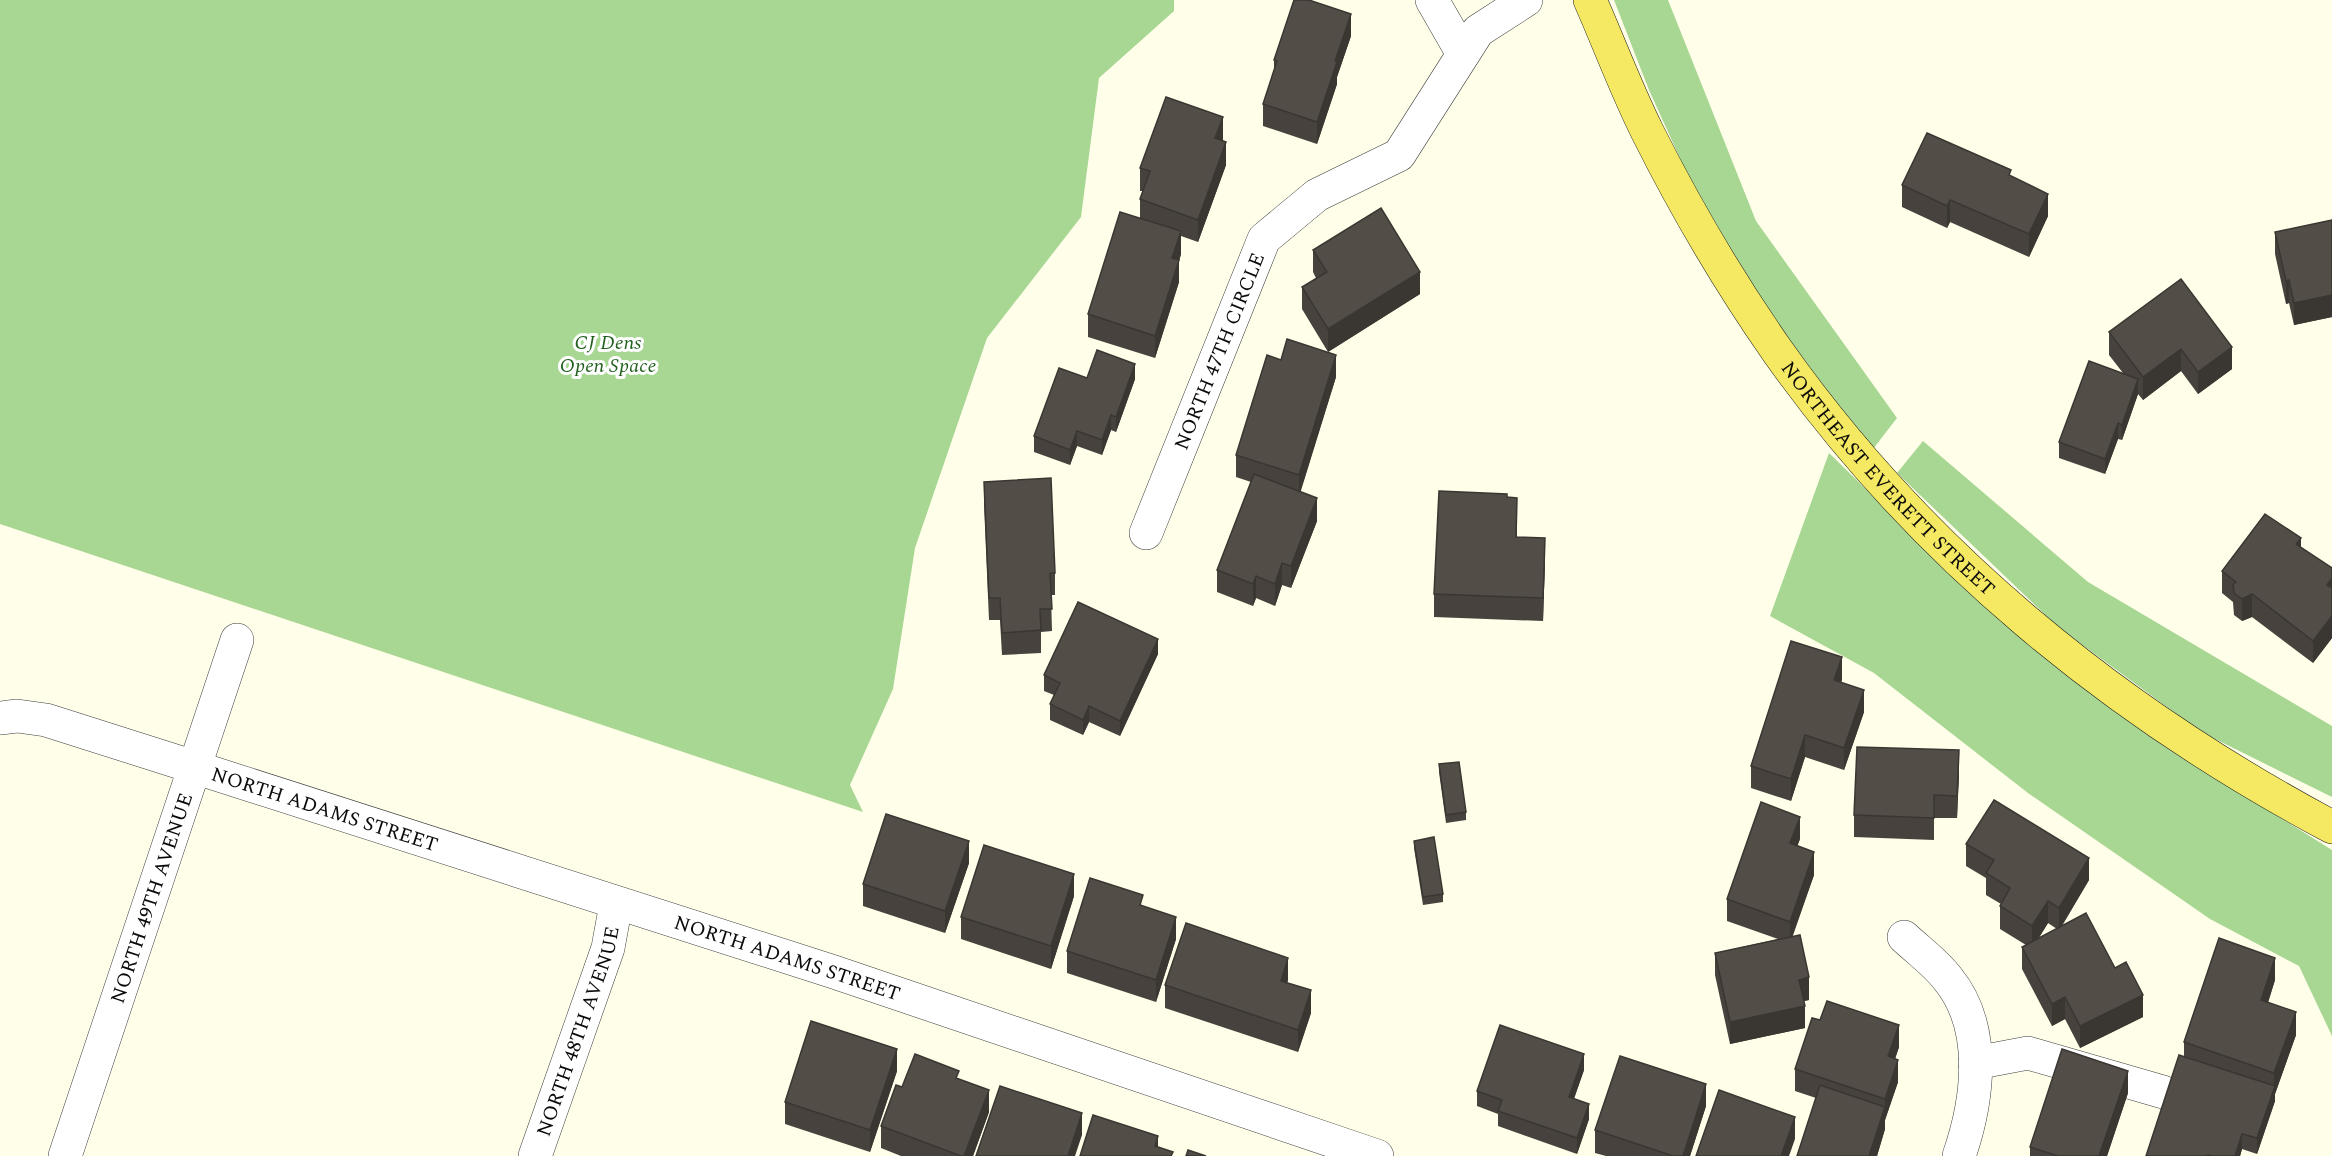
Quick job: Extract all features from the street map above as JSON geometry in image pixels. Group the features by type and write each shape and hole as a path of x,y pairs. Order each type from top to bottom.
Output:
{"main road":[{"name":"NORTHEAST EVERETT STREET","path":"1590,0 1646,129 1738,291 1777,351 1861,458 1961,562 2060,650 2114,693 2192,747 2274,796 2332,827"}],"street":[{"path":"1432,0 1463,54"},
{"name":"NORTH 47TH CIRCLE","path":"1146,532 1264,239 1317,195 1399,155 1478,31 1526,0"},
{"name":"NORTH 49TH AVENUE","path":"65,1156 237,640"},
{"name":"NORTH ADAMS STREET","path":"0,718 17,716 46,720 194,767 834,972 1377,1156"},
{"name":"NORTH 48TH AVENUE","path":"535,1156 608,948 616,904"},
{"path":"1904,937 1948,978 1960,998 1969,1021 1976,1085 1971,1122 1959,1156"},
{"path":"1975,1064 2028,1053 2163,1092"}],"green space":[{"name":"CJ Dens Open Space","path":"0,0 1174,0 1174,11 1099,78 1081,217 987,338 915,548 893,689 850,785 863,812 0,524"},
{"path":"1614,0 1668,0 1756,221 1897,418 1873,449 1816,380 1713,231 1649,90"},
{"path":"1923,441 2088,582 2332,726 2332,797 2201,732 2058,627 1897,473"},
{"path":"1829,453 2002,622 2175,752 2332,850 2332,1036 2299,966 2210,919 2028,793 1874,673 1770,616"}],"building":[{"path":"1294,0 1309,0 1351,14 1317,122 1263,104 1277,61 1274,60"},
{"path":"1166,97 1223,117 1215,138 1226,142 1198,220 1140,199 1150,171 1140,168"},
{"path":"1927,133 2011,170 2009,175 2048,194 2029,234 1950,200 1947,206 1902,185"},
{"path":"1381,208 1420,272 1328,329 1302,287 1327,272 1313,250"},
{"path":"1120,212 1181,231 1172,258 1179,260 1155,336 1088,314"},
{"path":"2332,220 2332,295 2294,303 2289,280 2286,281 2275,232"},
{"path":"2181,279 2232,347 2198,372 2181,349 2143,377 2109,332"},
{"path":"1287,339 1336,355 1299,475 1236,455 1267,355 1281,360"},
{"path":"1097,350 1135,364 1116,417 1111,415 1102,440 1077,431 1070,450 1034,436 1059,368 1087,378"},
{"path":"2089,361 2138,379 2122,425 2118,423 2105,459 2059,442"},
{"path":"1254,474 1317,498 1291,566 1282,563 1275,584 1256,576 1253,584 1217,570"},
{"path":"1051,478 1055,573 1050,573 1052,609 1040,609 1041,630 1002,633 1000,598 989,598 984,482"},
{"path":"1439,491 1507,494 1507,497 1517,498 1516,537 1545,538 1543,598 1434,594"},
{"path":"2265,514 2301,538 2296,544 2332,568 2332,578 2327,585 2332,588 2332,616 2313,641 2252,594 2242,599 2234,593 2233,585 2236,582 2222,571"},
{"path":"1078,602 1158,639 1120,721 1089,706 1083,720 1050,704 1060,683 1044,675"},
{"path":"1791,641 1842,657 1834,680 1864,690 1844,748 1805,735 1791,779 1751,766"},
{"path":"1857,747 1959,750 1957,796 1934,795 1934,818 1854,815"},
{"path":"1459,762 1466,812 1446,815 1439,764"},
{"path":"1994,800 2089,858 2059,908 2048,901 2032,926 2000,906 2010,888 1986,873 1994,860 1966,844"},
{"path":"1761,802 1800,817 1790,843 1814,852 1790,922 1727,899"},
{"path":"886,814 969,841 945,911 863,884"},
{"path":"1434,837 1443,894 1423,897 1414,841"},
{"path":"984,845 1074,874 1051,946 961,917"},
{"path":"1090,878 1143,895 1140,905 1176,917 1156,980 1067,951"},
{"path":"2086,913 2115,968 2126,962 2143,995 2080,1026 2065,997 2052,1004 2022,947"},
{"path":"1186,923 1288,958 1281,981 1311,990 1298,1030 1165,985"},
{"path":"1800,935 1809,977 1799,980 1805,1006 1730,1022 1715,953"},
{"path":"2219,938 2275,958 2261,1000 2296,1012 2274,1073 2184,1042"},
{"path":"1827,1001 1899,1025 1888,1056 1898,1060 1885,1099 1795,1069 1812,1018 1820,1020"},
{"path":"811,1021 897,1049 870,1130 785,1102"},
{"path":"1500,1025 1584,1054 1569,1097 1589,1104 1577,1138 1498,1111 1502,1100 1477,1091"},
{"path":"2062,1049 2128,1071 2099,1156 2058,1156 2030,1147"},
{"path":"915,1054 959,1071 956,1078 989,1090 964,1156 881,1126 896,1085 902,1087"},
{"path":"2179,1055 2275,1086 2257,1138 2242,1134 2235,1156 2146,1156"},
{"path":"1620,1056 1706,1084 1683,1156 1673,1156 1595,1130"},
{"path":"1820,1085 1885,1107 1869,1156 1797,1156"},
{"path":"1000,1086 1082,1113 1068,1156 976,1156"},
{"path":"1719,1090 1795,1117 1781,1156 1696,1156"},
{"path":"1093,1115 1158,1136 1155,1146 1173,1152 1171,1156 1080,1156"},
{"path":"1188,1150 1206,1156 1186,1156"}]}
